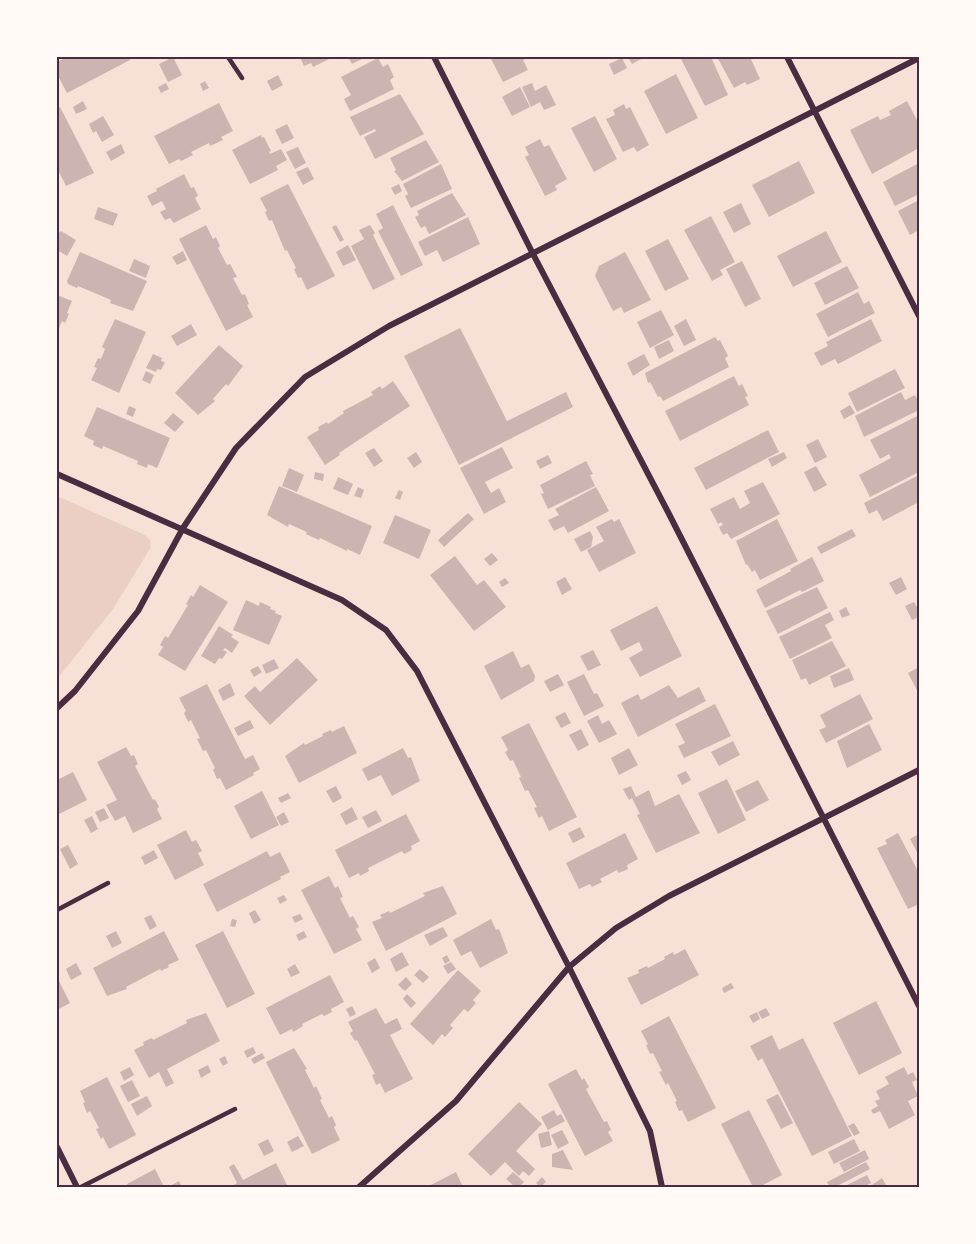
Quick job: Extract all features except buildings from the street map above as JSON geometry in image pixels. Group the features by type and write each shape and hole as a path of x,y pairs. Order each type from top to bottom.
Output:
{"street":[{"path":"434,57 919,1006"},
{"path":"787,57 919,315"},
{"path":"57,708 75,691 138,611 183,528 236,448 305,376 389,326 919,58"},
{"path":"57,474 342,600 386,630 417,670 569,967 650,1131 662,1187"},
{"path":"359,1187 456,1101 569,967 616,928 669,896 919,770"},
{"path":"57,1147 79,1187"}],"lane":[{"path":"228,57 242,78"},
{"path":"57,910 108,883"},
{"path":"79,1187 235,1108"}],"shaded area":[{"path":"57,496 145,535 150,540 151,547 113,609 57,679"}]}
